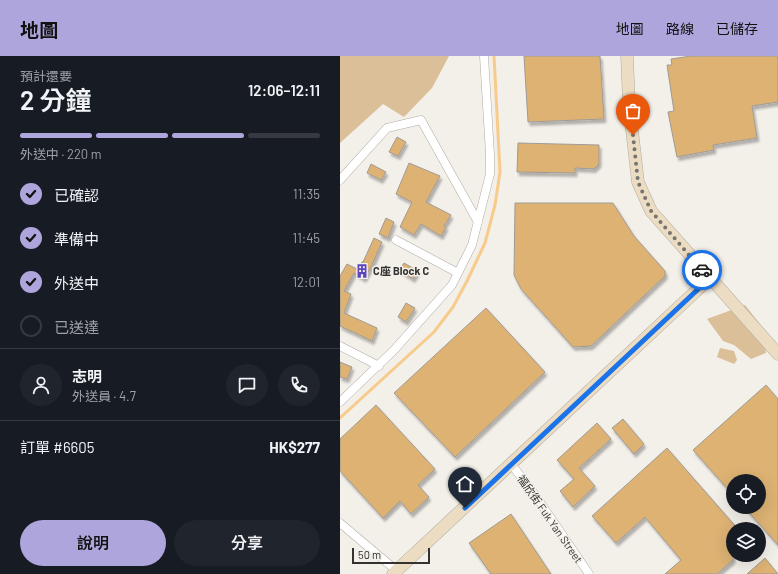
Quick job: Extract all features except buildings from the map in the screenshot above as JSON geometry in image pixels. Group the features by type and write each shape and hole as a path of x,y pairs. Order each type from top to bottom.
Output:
{"street":[{"path":"340,402 379,366 452,284 472,245 490,174 484,56"},
{"path":"627,56 629,104 638,182 651,211 778,354"},
{"path":"340,180 387,128 421,120 478,222"},
{"path":"396,240 458,273"},
{"path":"340,523 395,572 710,278"},
{"path":"340,346 379,366"},
{"name":"福欣街 Fuk Yan Street","path":"511,464 533,492 589,574"}],"shaded area":[{"path":"340,56 449,56 432,88 404,117 383,104 340,143"},
{"path":"745,305 763,328 766,353 751,359 734,345 723,341 707,319"},
{"path":"720,348 734,351 737,360 734,364 717,357"}],"waterway":[{"path":"340,418 434,332 453,307 485,243 495,205 500,172 494,56"}],"way so far":[{"path":"633,135 638,182 651,211 702,270"}],"place":[{"name":"C座 Block C","path":"362,271"}],"route":[{"path":"465,508 710,278 702,270"}]}
